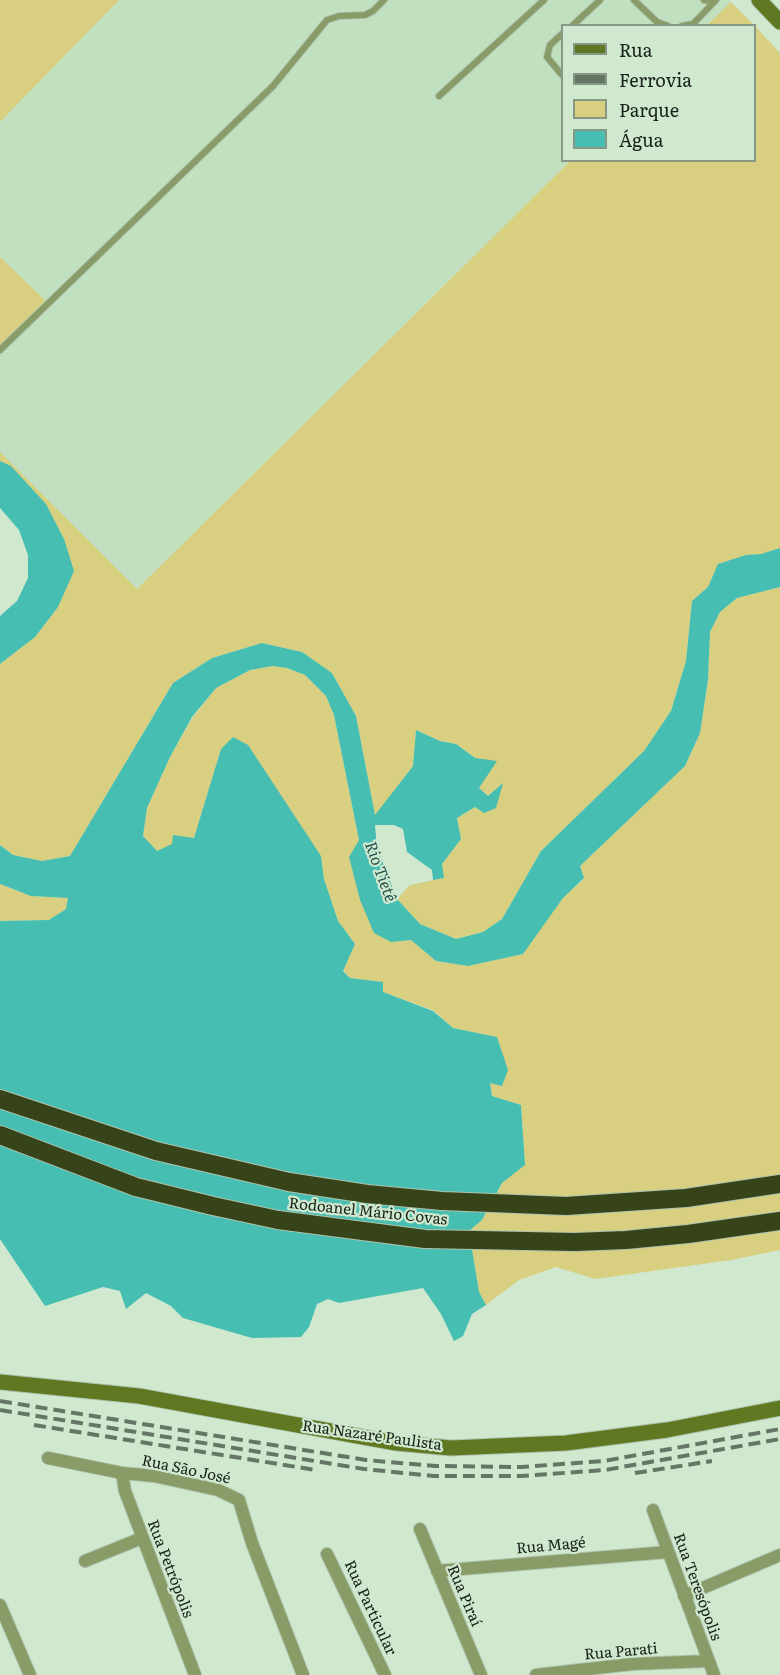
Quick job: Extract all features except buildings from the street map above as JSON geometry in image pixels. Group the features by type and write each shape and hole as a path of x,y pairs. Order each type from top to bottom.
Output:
{"highway":[{"name":"Rodoanel Mário Covas","path":"0,1099 156,1151 289,1182 367,1194 442,1201 566,1206 674,1199 780,1184"},
{"name":"Rodoanel Mário Covas","path":"0,1135 136,1187 213,1206 278,1220 425,1239 575,1242 626,1240 780,1221"}],"main road":[{"path":"759,0 780,22"},
{"name":"Rua Nazaré Paulista","path":"0,1382 139,1396 396,1443 451,1448 566,1443 667,1430 780,1408"}],"street":[{"name":"Rua São José","path":"48,1458 122,1473 154,1476 218,1490 239,1500 252,1543 303,1675"},
{"name":"Rua Petrópolis","path":"122,1473 125,1491 195,1675"},
{"name":"Rua Teresópolis","path":"653,1510 714,1675"},
{"name":"Rua Piraí","path":"420,1529 481,1675"},
{"path":"85,1561 142,1538"},
{"name":"Rua Magé","path":"437,1571 668,1552"},
{"name":"Rua Particular","path":"327,1554 385,1675"},
{"path":"684,1596 780,1555"},
{"path":"0,1605 30,1675"},
{"name":"Rua Parati","path":"536,1675 632,1664 708,1661"}],"lane":[{"path":"0,350 273,86 327,20 339,16 365,15 373,11 384,0"},
{"path":"439,96 544,0"},
{"path":"574,24 600,0"},
{"path":"634,0 656,24"},
{"path":"704,0 714,1"},
{"path":"693,24 714,1"},
{"path":"561,35 550,45 548,57 561,74"}],"shaded area":[{"path":"119,0 730,0 731,2 708,24 561,24 561,162 569,162 137,589 0,452 0,351 47,303 0,257 0,122"}],"green space":[{"path":"0,0 119,0 0,122"},
{"path":"731,2 753,24 708,24"},
{"path":"756,27 780,53 780,548 761,554 746,555 718,565 708,587 692,601 686,661 671,711 644,751 541,851 502,919 483,932 456,939 420,924 397,899 410,885 443,878 442,864 461,839 457,818 475,807 484,813 502,784 488,796 479,788 475,758 456,744 440,741 416,730 413,766 375,816 356,716 332,673 302,652 262,643 212,658 173,683 70,856 42,861 13,855 0,845 0,664 35,637 58,607 11,466 0,461 0,452 137,589 569,162 756,162"},
{"path":"0,257 48,303 0,351"},
{"path":"780,587 780,1250 731,1260 595,1279 556,1267 519,1280 486,1305 479,1292 469,1231 482,1220 502,1183 525,1164 521,1105 492,1096 490,1083 497,1037 453,1028 433,1010 382,992 382,982 350,978 343,970 355,944 338,921 324,879 321,856 221,749 194,839 157,851 143,836 147,808 170,757 193,717 216,688 250,670 273,666 287,668 305,675 326,696 334,715 359,840 391,942 411,940 436,961 468,966 522,954 563,898 584,879 580,866 685,766 700,733 708,680 710,632 720,612 737,598"},
{"path":"0,884 31,896 68,898 66,909 49,920 0,921"}],"water":[{"path":"0,461 11,466 46,504 64,539 74,571 58,607 35,637 0,664 0,616 17,601 28,578 28,555 19,530 0,508"},
{"name":"Rio Tietê","path":"780,548 780,587 737,598 720,612 710,632 708,680 700,733 685,766 580,866 584,878 563,898 523,954 468,966 436,961 411,940 391,942 374,933 360,900 349,857 359,840 334,715 326,696 305,675 287,668 273,666 250,670 216,688 192,717 170,757 147,808 143,836 157,851 172,844 173,835 194,838 221,749 233,737 248,745 321,856 324,879 338,921 355,944 343,971 350,978 383,982 383,992 433,1011 453,1028 497,1037 508,1070 502,1086 490,1083 492,1096 521,1105 525,1165 502,1183 482,1220 469,1231 479,1292 486,1305 472,1314 463,1336 454,1341 441,1314 423,1288 339,1303 328,1299 317,1304 309,1327 301,1337 252,1338 183,1318 171,1306 146,1293 126,1309 120,1291 103,1287 45,1306 0,1239 0,921 49,920 66,909 68,898 31,896 0,884 0,845 13,855 42,861 70,856 173,683 212,658 262,643 302,652 332,673 356,716 375,815 413,766 416,730 440,741 456,744 475,758 497,761 479,788 488,796 503,783 496,808 484,813 475,807 457,818 461,839 442,864 444,878 433,880 432,870 407,852 403,829 394,825 375,825 377,848 397,899 420,924 456,939 483,932 502,919 541,851 644,751 671,711 686,661 692,601 708,587 718,564"}],"railway":[{"path":"0,1401 366,1460 435,1466 521,1467 604,1461 780,1429"},
{"path":"0,1410 364,1469 434,1476 521,1476 605,1470 780,1439"},
{"path":"34,1425 316,1470"},
{"path":"635,1473 712,1461"}]}
